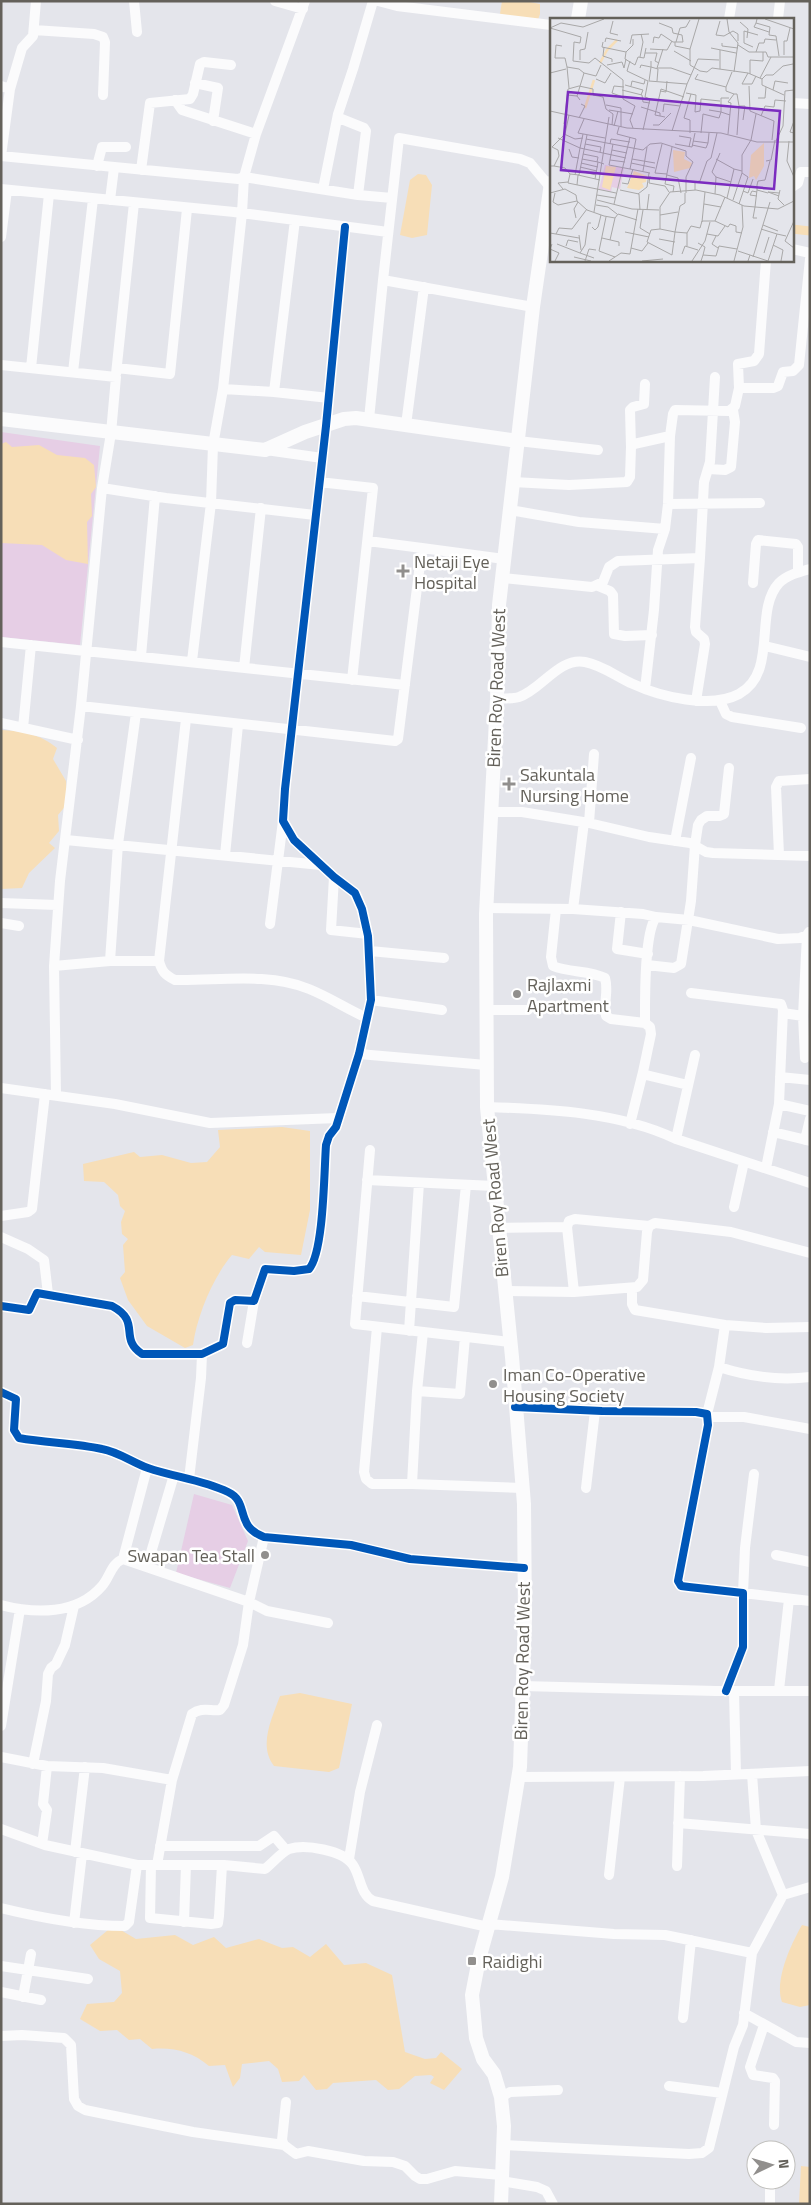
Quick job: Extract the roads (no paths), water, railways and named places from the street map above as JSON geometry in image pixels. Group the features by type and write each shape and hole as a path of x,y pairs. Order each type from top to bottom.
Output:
{"main road":[{"path":"578,18 581,1"},
{"name":"Biren Roy Road West","path":"501,2204 504,2126 501,2097 494,2074 483,2059 476,2038 472,1995 479,1959 502,1877 518,1777 525,1618 522,1488 487,1107 486,908 497,699 497,644 502,578 534,307 547,242 550,199"},
{"path":"1,419 264,450 305,432 344,419 370,419 518,440"}],"street":[{"path":"36,1 33,36 22,48 6,88 1,156 238,179 244,177 358,195 392,198"},
{"path":"134,1 138,32"},
{"path":"192,661 211,502 214,445 242,213 244,177 256,134 304,5 275,1"},
{"path":"323,189 338,114 373,1"},
{"path":"378,1 397,6 550,24"},
{"path":"729,18 732,1"},
{"path":"778,18 780,1"},
{"path":"34,30 94,34 103,37 105,42 103,95"},
{"path":"140,170 150,103 190,99 200,64 204,62 231,65"},
{"path":"195,83 218,88 213,121"},
{"path":"175,100 182,110 256,134"},
{"path":"794,103 810,104"},
{"path":"338,114 339,118 364,128 366,131 358,195"},
{"path":"370,419 388,232 400,138 520,159 530,164 550,184"},
{"path":"97,166 102,147 126,147"},
{"path":"110,200 114,168"},
{"path":"794,186 798,183 801,172 810,172"},
{"path":"1,237 4,190 242,213 388,232"},
{"path":"31,368 50,194"},
{"path":"73,372 93,199"},
{"path":"56,1095 54,966 57,905 88,650 102,488 111,433 134,203"},
{"path":"1,365 73,372 170,374 187,209"},
{"path":"274,392 295,220"},
{"path":"270,924 326,426 345,227"},
{"path":"794,249 810,253"},
{"path":"738,388 773,388 778,386 783,372 797,368 806,345 810,259"},
{"path":"709,469 725,470 731,467 735,422 733,410 738,388 738,364 754,361 759,354 766,261"},
{"path":"383,280 534,307"},
{"path":"406,425 424,287"},
{"path":"696,701 705,644 704,639 696,632 695,627 704,482 709,469 715,376"},
{"path":"513,482 560,485 627,482 630,477 630,410 633,407 644,404 646,384"},
{"path":"222,390 274,392 329,398"},
{"path":"645,689 652,635 657,560 660,542 665,529 668,504 670,436 673,414 676,410 733,410"},
{"path":"631,447 634,444 670,436"},
{"path":"518,440 598,450"},
{"path":"264,450 322,458"},
{"path":"319,482 373,488 352,680"},
{"path":"102,488 315,515"},
{"path":"141,656 155,496"},
{"path":"668,504 760,503"},
{"path":"244,668 261,508"},
{"path":"510,510 579,522 665,529"},
{"path":"753,583 756,544 758,540 796,544 798,547 798,572"},
{"path":"368,541 504,559"},
{"path":"81,706 395,741 398,739 422,548"},
{"path":"598,586 603,582 609,567 613,563 700,558"},
{"path":"497,699 522,696 562,667 569,663 583,661 645,689 696,701 720,701 742,693 753,681 760,666 765,646 772,595 778,584 798,572 810,569"},
{"path":"502,578 598,586 613,595 614,634 625,636 652,635"},
{"path":"1,642 405,685"},
{"path":"23,728 31,645"},
{"path":"765,646 810,657"},
{"path":"720,701 726,714 732,717 801,728"},
{"path":"110,961 118,844 136,713"},
{"path":"186,719 159,961 161,970 175,980 256,979 289,983 308,989 367,1018"},
{"path":"1,722 78,740"},
{"path":"225,856 238,725"},
{"path":"573,909 587,822 594,754"},
{"path":"675,841 691,758"},
{"path":"647,965 678,967 681,964 693,891 695,845 701,820 707,816 724,814 729,768"},
{"path":"778,855 776,786 778,781 810,779"},
{"path":"492,812 522,812 587,822 633,834 695,845 706,852 713,853 810,856"},
{"path":"247,1343 254,1301 266,1269 294,1271 309,1269 313,1264 319,1243 326,1145 338,1118 359,1054 371,1000 368,934 362,909 355,893 334,877 294,840 283,821"},
{"path":"66,840 322,865"},
{"path":"334,877 331,930 368,934"},
{"path":"1,902 57,905"},
{"path":"486,908 573,909 621,912 689,920 778,939 800,938 809,933"},
{"path":"556,909 551,957 553,966 561,969 598,974 605,978 607,986 604,1010 606,1016 611,1019 645,1023 650,1027 651,1034 630,1124"},
{"path":"621,912 617,949 648,954"},
{"path":"645,1023 645,987 648,954 653,922 656,917"},
{"path":"1,923 19,926"},
{"path":"805,1058 803,1016 808,974 809,933"},
{"path":"370,951 444,958"},
{"path":"54,966 110,961 159,961"},
{"path":"692,992 781,1004 783,1013 779,1104 766,1168"},
{"path":"371,1000 442,1010"},
{"path":"486,1010 528,1010"},
{"path":"783,1013 803,1016"},
{"path":"359,1054 486,1065"},
{"path":"676,1140 695,1055"},
{"path":"643,1072 646,1076 688,1085"},
{"path":"780,1077 810,1080"},
{"path":"1,1088 116,1104 210,1123 338,1118"},
{"path":"1,1216 28,1212 32,1209 45,1094"},
{"path":"779,1104 810,1111"},
{"path":"487,1107 542,1110 603,1118 630,1124 655,1130 676,1140 810,1183"},
{"path":"773,1132 808,1140 810,1119"},
{"path":"370,1150 355,1324 510,1342"},
{"path":"734,1207 744,1162"},
{"path":"367,1180 494,1186"},
{"path":"409,1331 419,1183"},
{"path":"357,1296 454,1307 466,1185"},
{"path":"574,1292 567,1227 569,1221 575,1219 649,1226 662,1223 731,1232 810,1253"},
{"path":"504,1291 574,1292 632,1288 641,1284 649,1226"},
{"path":"498,1228 567,1227"},
{"path":"1,1237 28,1249 44,1260 48,1294"},
{"path":"632,1288 632,1304 635,1310 725,1324 766,1328 810,1327"},
{"path":"1,1306 29,1310 37,1293 112,1306 123,1312 128,1318 130,1342 142,1354 202,1354 223,1344 232,1301 254,1301"},
{"path":"725,1324 719,1368 707,1415 708,1425 678,1581 681,1586 810,1601"},
{"path":"376,1327 364,1472 366,1479 372,1484 522,1488"},
{"path":"412,1484 422,1332"},
{"path":"417,1391 460,1394 465,1337 468,1337"},
{"path":"190,1479 202,1354"},
{"path":"719,1368 733,1373 761,1378 810,1377"},
{"path":"1,1392 16,1399 14,1430 19,1438 104,1449 147,1468 190,1479 235,1496 240,1504 246,1524 254,1533 264,1536 351,1545 410,1559 524,1568"},
{"path":"515,1407 595,1411 696,1412 810,1429"},
{"path":"586,1488 595,1411"},
{"path":"1,1605 20,1610 44,1612 74,1606 94,1595 104,1584 113,1567 123,1559 147,1468"},
{"path":"736,1774 730,1691 743,1648 744,1548 754,1474"},
{"path":"147,1566 174,1475"},
{"path":"222,1865 218,1923 150,1918 154,1865 160,1846 172,1780 192,1714 196,1710 220,1710 224,1705 243,1645 249,1602 264,1536"},
{"path":"776,1556 810,1562"},
{"path":"123,1559 249,1602 266,1611 328,1623"},
{"path":"779,1690 789,1598"},
{"path":"33,1764 46,1701 48,1674 56,1664 65,1645 74,1606"},
{"path":"1,1726 20,1610"},
{"path":"522,1686 730,1691 810,1690"},
{"path":"349,1859 360,1792 377,1725"},
{"path":"1,1756 47,1766 103,1768 172,1780"},
{"path":"42,1844 47,1810 43,1804 47,1766"},
{"path":"74,1923 85,1767"},
{"path":"518,1777 680,1776 810,1771"},
{"path":"752,1774 756,1830 783,1896"},
{"path":"609,1875 620,1776"},
{"path":"677,1866 680,1776"},
{"path":"678,1823 810,1834"},
{"path":"1,1829 42,1844 137,1865 222,1865 265,1869 286,1850 300,1846 318,1848 349,1859 354,1866 366,1897 373,1901 488,1926 614,1934 665,1935 752,1953"},
{"path":"160,1846 259,1846 274,1836 286,1850"},
{"path":"1,1908 74,1923 126,1926 129,1922 137,1865"},
{"path":"184,1922 186,1865"},
{"path":"503,2145 689,2154 702,2153 709,2148 734,2047 742,2025 752,1953 783,1896 810,1887"},
{"path":"682,2018 691,1940"},
{"path":"23,1997 31,1954"},
{"path":"1,1966 88,1980"},
{"path":"1,1992 41,2000"},
{"path":"744,2013 796,2042 810,2043"},
{"path":"764,2025 750,2067 753,2075 773,2078 775,2081 774,2124"},
{"path":"1,2036 22,2035 64,2038 68,2041 71,2045 74,2099 78,2106 85,2110 193,2132 284,2145 296,2154 308,2152 364,2161 399,2163 420,2179 427,2179 455,2171 501,2178 537,2186 546,2191 553,2204"},
{"path":"669,2086 722,2093"},
{"path":"501,2097 510,2092 558,2090"},
{"path":"284,2145 282,2140 286,2102"},
{"path":"770,2190 770,2204"}],"waterway":[{"path":"794,229 810,231"}],"place":[{"name":"Netaji Eye Hospital","path":"403,571"},
{"name":"Sakuntala Nursing Home","path":"509,784"},
{"name":"Rajlaxmi Apartment","path":"517,994"},
{"name":"Iman Co-Operative Housing Society","path":"493,1384"},
{"name":"Swapan Tea Stall","path":"265,1555"},
{"name":"Raidighi","path":"472,1961"}]}
